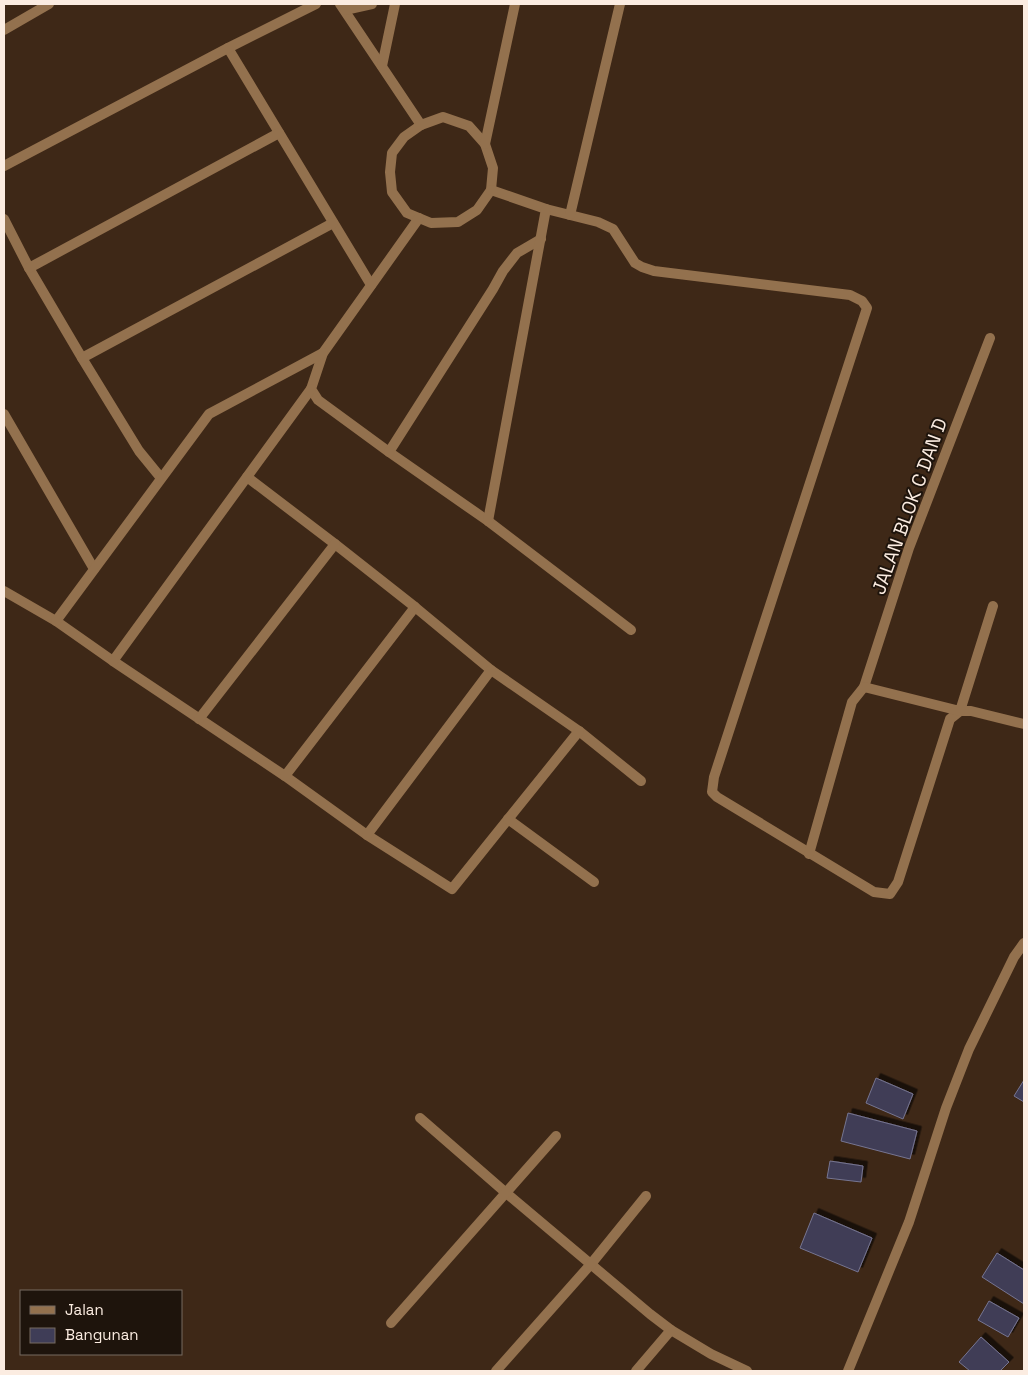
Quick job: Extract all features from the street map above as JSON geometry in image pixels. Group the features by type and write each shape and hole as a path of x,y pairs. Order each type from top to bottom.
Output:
{"street":[{"path":"4,30 49,4"},
{"path":"4,166 228,48 316,4"},
{"path":"372,4 342,7 421,125"},
{"path":"382,66 395,4"},
{"path":"485,144 515,4"},
{"path":"570,215 620,4"},
{"path":"228,48 371,285"},
{"path":"443,117 469,126 485,144 493,168 491,190 477,210 458,222 431,223 419,218 407,212 392,192 390,172 392,153 404,137 421,125 443,117"},
{"path":"29,268 279,133"},
{"path":"491,190 546,209 598,222 613,229 635,262 642,267 654,271 850,295 862,301 867,308 714,777 712,792 716,797 874,892 890,894 898,882 950,720 960,711 993,606"},
{"path":"488,520 546,209"},
{"path":"113,661 311,388 323,353 419,218"},
{"path":"4,219 29,268 82,358 139,451 161,478"},
{"path":"82,358 333,223"},
{"path":"388,452 503,271 517,253 541,239"},
{"name":"JALAN BLOK C DAN D","path":"809,854 852,702 864,687 909,548 990,338"},
{"path":"56,621 209,414 323,353"},
{"path":"311,388 318,400 388,452 488,520 631,630"},
{"path":"4,414 94,569"},
{"path":"247,477 415,607 491,670 579,731 641,781"},
{"path":"199,719 335,544"},
{"path":"4,591 56,621 284,776 367,835 452,889 579,731"},
{"path":"284,776 415,607"},
{"path":"367,835 491,670"},
{"path":"864,687 960,711 971,711 1024,724"},
{"path":"508,819 594,882"},
{"path":"848,1371 909,1222 946,1108 969,1049 1014,957 1024,943"},
{"path":"420,1118 505,1192 671,1330 711,1354 747,1371"},
{"path":"391,1323 556,1136"},
{"path":"496,1371 591,1264 646,1196"},
{"path":"636,1371 671,1330"}],"building":[{"path":"876,1078 913,1094 903,1119 866,1103"},
{"path":"1024,1080 1024,1102 1014,1096"},
{"path":"848,1113 917,1131 910,1159 841,1141"},
{"path":"830,1161 863,1166 861,1182 827,1178"},
{"path":"814,1213 872,1238 858,1272 800,1248"},
{"path":"997,1253 1024,1270 1024,1304 982,1277"},
{"path":"989,1301 1019,1318 1008,1337 978,1320"},
{"path":"981,1337 1009,1362 1000,1371 970,1371 959,1362"}]}
